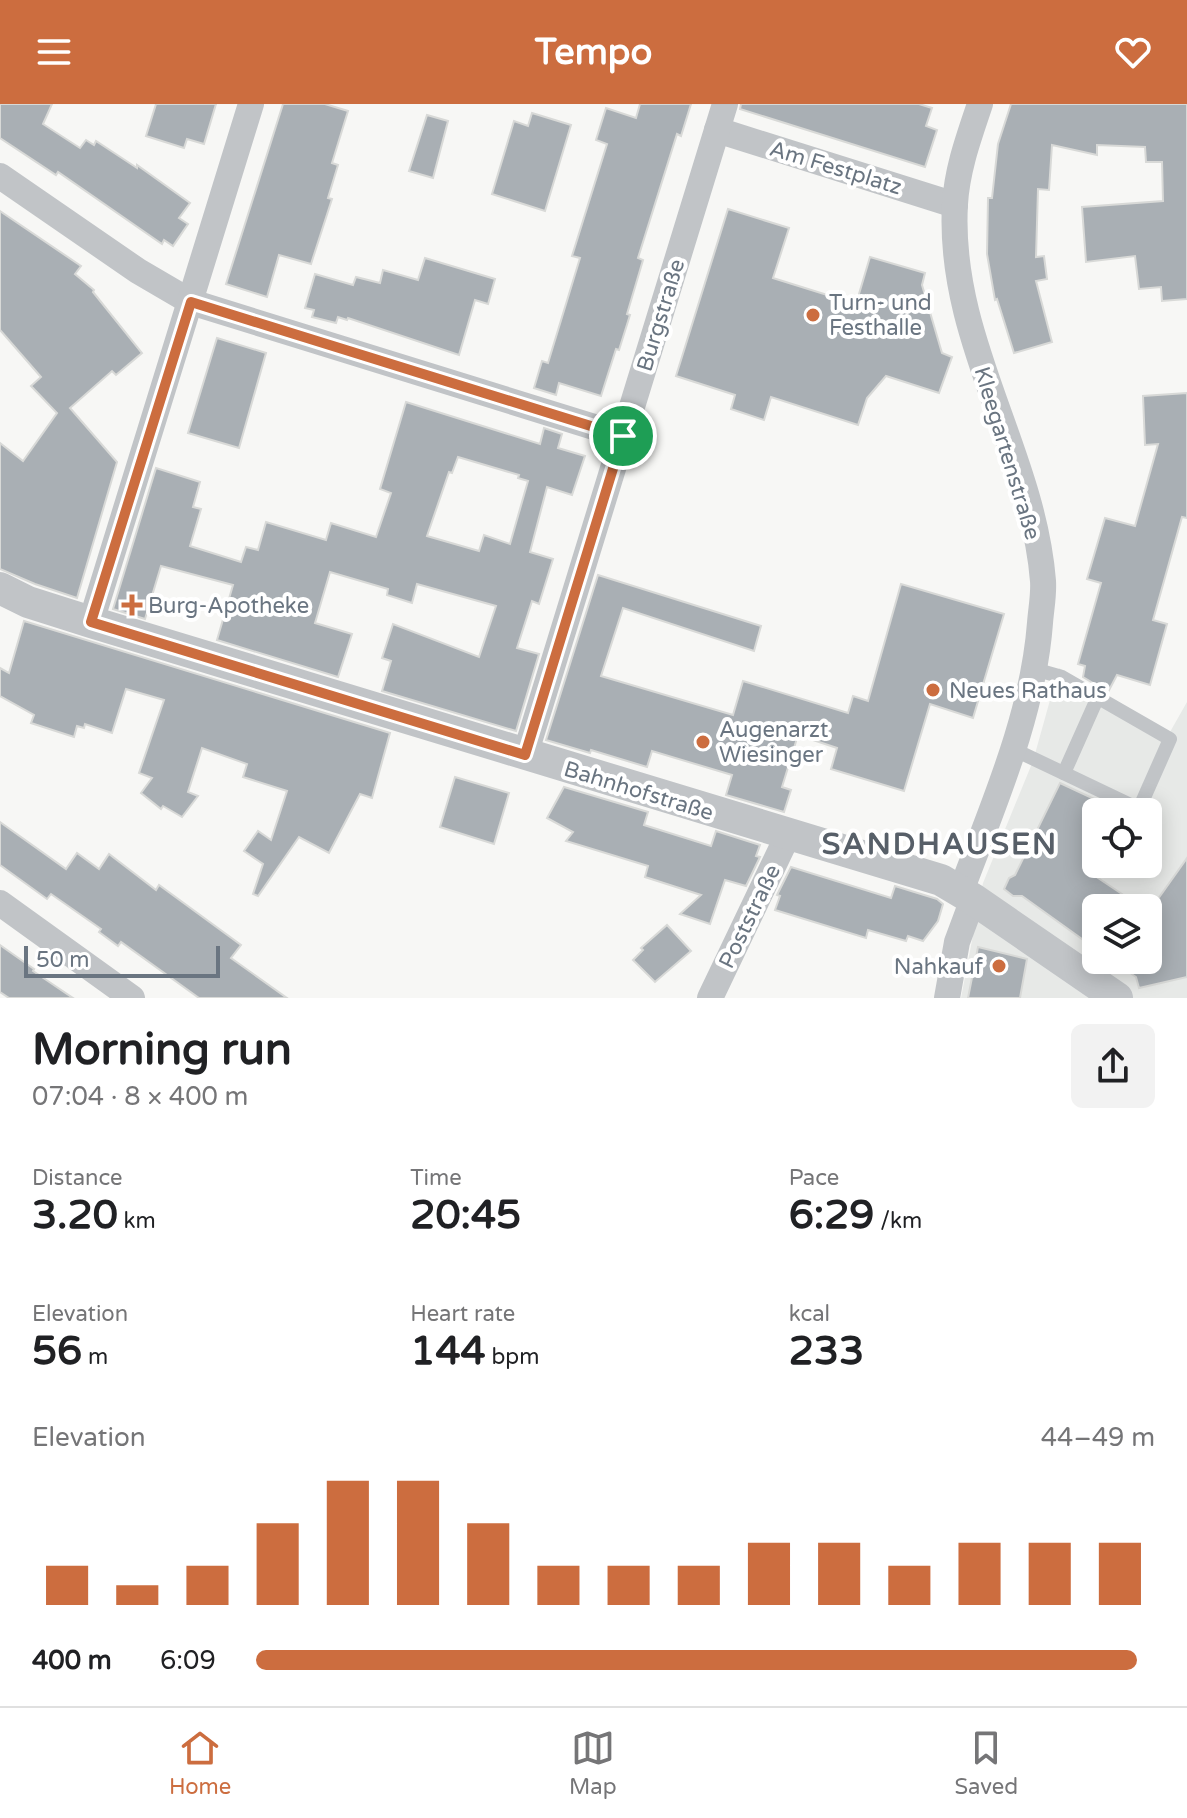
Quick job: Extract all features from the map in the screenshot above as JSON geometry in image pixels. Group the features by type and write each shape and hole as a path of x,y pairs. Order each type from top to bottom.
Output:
{"street":[{"path":"91,622 251,104"},
{"name":"Burgstraße","path":"525,755 725,104"},
{"name":"Kleegartenstraße","path":"947,998 967,895 1013,749 1034,669 1043,586 1027,499 978,360 957,256 955,205 961,164 980,104"},
{"name":"Am Festplatz","path":"717,130 955,205"},
{"path":"0,176 138,271 191,302 623,436"},
{"name":"Bahnhofstraße","path":"2,594 918,872 967,895 1117,998"},
{"name":"Poststraße","path":"710,998 788,835"},
{"path":"0,903 132,998"}],"lane":[{"path":"1013,749 1139,809 1170,739 1062,677 1034,669"},
{"path":"1064,773 1097,699"}],"shaded area":[{"path":"1059,668 1170,732 1187,702 1187,998 961,998 983,883 1033,761"}],"building":[{"path":"0,104 52,104 43,124 80,148 86,140 94,145 96,141 137,168 137,165 190,203 179,218 188,224 173,246 164,240 162,244 58,172 56,175 0,138"},
{"path":"156,104 216,104 204,144 187,139 184,148 146,136"},
{"path":"283,104 325,104 348,111 332,163 338,165 328,198 332,199 311,264 279,255 267,297 226,284"},
{"path":"640,104 691,104 681,136 677,134 638,258 643,260 619,350 616,349 601,396 559,383 556,395 534,388 542,361 548,363 580,258 572,256 607,144 596,140 606,108 636,118"},
{"path":"741,104 919,104 932,108 926,126 937,130 925,167 740,109"},
{"path":"1011,104 1187,104 1187,299 1162,301 1161,287 1139,289 1135,256 1086,262 1082,207 1163,201 1162,162 1146,162 1145,147 1097,145 1097,155 1052,145 1049,190 1038,189 1036,257 1044,256 1047,279 1036,281 1052,342 1014,353 995,300 987,254 988,198 992,198 998,144"},
{"path":"532,113 571,125 545,211 492,194 514,121 528,126"},
{"path":"427,115 448,121 433,178 409,171"},
{"name":"Turn- und Festhalle","path":"728,209 789,228 773,278 856,304 870,257 925,273 922,285 942,353 952,357 939,393 886,376 867,398 858,425 771,397 764,420 731,409 735,395 676,376"},
{"path":"0,211 81,266 75,274 94,290 142,353 116,375 112,371 70,408 117,462 77,598 0,569 0,443 23,461 57,413 31,386 41,377 0,330"},
{"path":"425,258 495,279 488,304 475,300 459,355 348,318 338,317 336,323 312,317 314,310 305,308 315,274 353,285 356,277 380,283 383,270 418,280"},
{"path":"217,338 266,353 239,448 188,433"},
{"path":"1187,393 1187,518 1182,517 1153,620 1167,624 1150,685 1117,675 1108,692 1083,677 1085,666 1078,664 1101,583 1087,579 1105,518 1135,526 1158,444 1145,445 1143,396"},
{"path":"406,402 540,444 544,428 562,434 558,448 585,456 572,495 547,487 530,552 553,559 539,604 532,601 517,648 539,654 516,731 382,691 391,661 382,658 393,624 479,657 496,606 417,584 412,603 387,595 388,589 330,572 315,623 352,634 338,677 217,640 233,585 161,566 145,619 113,609 156,468 200,482 193,507 201,509 190,546 241,562 246,547 258,550 266,522 326,540 331,523 376,537 391,493 380,489","holes":["458,457 519,475 518,478 528,481 510,544 484,535 479,551 427,536 449,472 452,473"]},
{"path":"598,575 761,626 754,651 623,608 601,676 733,715 743,681 848,713 853,696 868,701 901,584 1004,614 973,718 930,704 904,791 831,769 837,748 798,735 782,787 791,790 784,812 726,795 732,775 652,751 647,767 546,740"},
{"path":"24,621 390,733 372,798 360,794 329,853 299,837 258,896 253,894 263,864 244,851 258,831 271,840 287,791 243,777 247,764 202,748 188,792 198,796 182,817 163,806 161,809 141,793 152,778 139,773 164,700 126,689 112,733 85,724 84,728 77,726 74,737 31,723 34,715 0,696 0,668 9,673"},
{"path":"455,777 509,793 494,844 440,827"},
{"path":"1060,783 1092,798 1082,798 1082,878 1098,878 1122,894 1082,894 1082,939 1022,896 1013,896 1004,889 1009,878 1015,875"},
{"path":"564,787 648,812 644,825 711,846 716,831 760,845 756,856 760,857 746,886 725,880 710,924 680,914 701,895 645,877 648,866 566,841 573,832 547,818"},
{"path":"0,822 66,869 77,853 99,869 109,854 156,890 159,885 241,945 231,958 287,998 199,998 121,942 118,946 99,932 101,929 51,894 47,899 0,865"},
{"path":"1187,858 1187,977 1139,988 1132,974 1162,974 1161,894"},
{"path":"791,867 891,898 895,886 937,899 943,904 938,921 923,941 908,936 906,941 868,930 866,938 775,910 780,896 777,895"},
{"path":"667,925 691,951 655,982 633,960 643,950 641,948"},
{"path":"0,945 73,998 9,998 0,992"},
{"path":"978,947 1027,959 1020,998 968,998"}],"place":[{"name":"Turn- und Festhalle","path":"813,315"},
{"name":"Burg-Apotheke","path":"132,605"},
{"name":"Neues Rathaus","path":"933,690"},
{"name":"Augenarzt Wiesinger","path":"703,742"},
{"name":"Nahkauf","path":"999,966"}],"district":[{"name":"SANDHAUSEN","path":"940,844"}],"route":[{"path":"191,302 623,436 525,755 91,622 191,302"}]}
